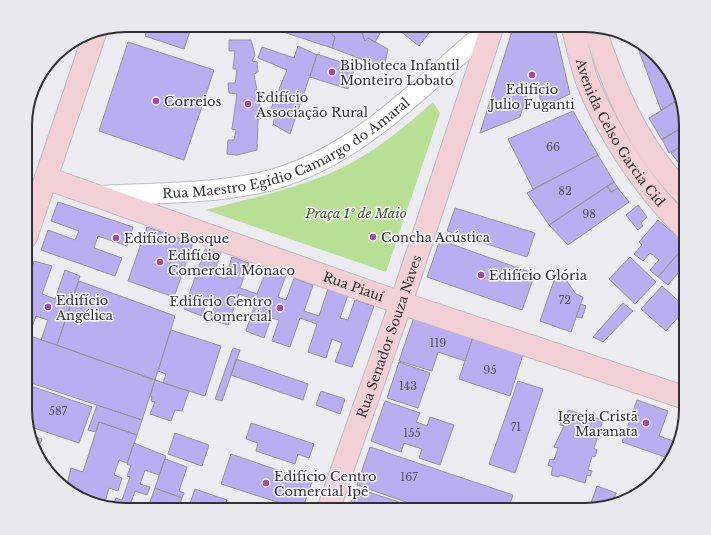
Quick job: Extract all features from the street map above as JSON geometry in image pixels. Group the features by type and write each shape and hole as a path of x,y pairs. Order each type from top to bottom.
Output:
{"main road":[{"name":"Rua Senador Souza Naves","path":"330,503 401,303 490,32"},
{"name":"Avenida Celso Garcia Cid","path":"574,32 587,80 614,135 647,186 679,222"},
{"name":"Avenida Celso Garcia Cid","path":"596,33 613,82 639,136 667,176 679,188"},
{"path":"32,219 93,38"},
{"name":"Rua Piauí","path":"46,178 401,303 679,396"}],"street":[{"name":"Rua Maestro Egídio Camargo do Amaral","path":"97,196 234,187 260,182 296,171 321,160 358,140 414,96 464,49 485,32"}],"green space":[{"name":"Praça 1º de Maio","path":"433,102 440,113 386,272 206,210 300,185 336,171 364,156 384,142"}],"building":[{"path":"146,32 190,32 184,49 145,36"},
{"path":"283,32 333,32 332,35 335,37 332,48"},
{"path":"333,32 362,32 365,41 368,38 388,49 384,68 332,48 335,37 332,35"},
{"path":"362,32 381,32 375,42 368,38 365,41"},
{"path":"401,32 430,32 419,46"},
{"name":"Edifício Julio Fuganti","path":"512,32 556,32 570,94 542,107 538,88 531,85 529,86 520,117 480,133"},
{"name":"Edifício Associação Rural","path":"229,40 251,40 255,55 252,61 257,62 258,72 254,74 262,118 258,119 257,150 237,155 227,154 228,140 234,140 236,130 232,129 237,94 229,93 228,83 235,83 237,69 233,69 235,51 229,51"},
{"name":"Correios","path":"128,42 214,70 184,160 99,131"},
{"path":"298,46 317,55 290,134 273,124 276,112 270,111 287,70 258,58 262,47 294,58"},
{"path":"638,49 647,55 660,69 672,90 676,101 661,110"},
{"name":"Biblioteca Infantil Monteiro Lobato","path":"317,54 355,67 348,89 310,77"},
{"path":"676,102 679,129 662,140 649,118"},
{"path":"573,111 598,155 533,189 508,139"},
{"path":"679,129 679,147 669,153 662,139"},
{"path":"679,148 679,163 671,153"},
{"path":"598,155 614,182 549,225 527,193"},
{"path":"614,182 618,188 611,192 607,186"},
{"path":"607,186 611,192 618,188 629,202 568,245 549,225"},
{"name":"Edifício Bosque","path":"58,202 133,227 127,246 98,236 94,248 122,258 115,276 41,250 48,230 75,240 79,231 51,221"},
{"path":"638,205 647,217 641,223 643,226 638,230 626,215"},
{"path":"455,208 535,233 527,257 447,231"},
{"path":"658,220 679,238 679,252 658,277 650,270 659,260 650,253 643,261 634,254 642,245 639,242"},
{"name":"Edifício Comercial Mônaco","path":"147,227 193,243 174,297 128,281"},
{"name":"Edifício Glória","path":"440,240 535,274 522,310 427,277"},
{"name":"Edifício Centro Comercial","path":"205,249 221,253 213,275 225,279 232,257 249,263 240,288 257,294 267,268 286,275 278,297 286,300 294,278 313,285 304,311 319,316 328,289 348,295 340,318 348,320 355,300 374,306 352,367 335,362 342,343 332,339 326,358 308,352 317,324 300,318 290,347 272,341 279,320 271,318 264,338 246,331 256,300 239,294 228,325 210,319 217,299 209,296 202,316 184,309"},
{"path":"679,253 679,274 678,273 668,285 658,277"},
{"path":"630,257 656,282 635,304 609,279"},
{"name":"Edifício Angélica","path":"34,261 52,266 42,294 55,299 65,270 80,276 57,345 41,340 48,320 36,316 32,327 32,267"},
{"path":"558,269 576,294 583,297 571,332 540,321"},
{"path":"79,281 175,316 155,380 57,345"},
{"path":"662,286 679,302 679,316 666,331 641,309"},
{"path":"623,303 633,311 603,342 593,337"},
{"path":"581,304 586,306 582,318 576,317"},
{"path":"415,314 474,334 465,361 438,352 432,371 399,361"},
{"path":"171,330 221,346 205,396 163,383 166,374 158,371"},
{"path":"474,334 524,351 510,396 459,379"},
{"path":"32,336 155,380 142,420 32,383"},
{"path":"233,348 240,350 222,401 215,399"},
{"path":"236,359 308,384 303,400 231,375"},
{"path":"399,362 430,373 418,408 387,398"},
{"path":"155,380 189,391 182,411 175,410 171,421 150,414 155,402 151,401 152,397 150,396"},
{"path":"518,381 543,389 515,473 489,464"},
{"path":"32,386 92,407 79,443 34,428 32,415"},
{"path":"321,391 345,399 340,414 316,405"},
{"name":"Igreja Cristã Maranata","path":"637,400 668,411 659,436 673,441 665,457 622,442"},
{"path":"385,401 420,413 416,422 427,426 430,417 454,425 440,465 419,458 422,449 404,443 401,452 371,441"},
{"path":"97,405 142,420 137,435 99,422 96,432 88,430"},
{"path":"568,410 578,413 576,417 591,422 593,417 603,420 600,429 603,430 602,434 599,433 594,448 597,450 595,457 592,456 588,470 592,471 590,476 587,475 585,483 560,475 559,477 551,475 553,467 548,465 550,459 554,460 558,448 554,447 564,426 560,425 562,419 565,420"},
{"path":"99,422 137,435 127,463 119,460 114,475 122,478 118,491 109,488 105,500 90,496 67,482 71,468 83,472"},
{"path":"251,423 314,444 309,458 298,454 295,464 256,451 258,443 246,439"},
{"path":"175,433 209,445 202,466 168,454"},
{"path":"36,438 42,439 40,445"},
{"path":"134,443 166,456 159,475 145,470 140,484 150,487 147,495 135,491 131,503 114,502 116,498 122,500 130,477 127,476 131,466 127,464"},
{"path":"370,447 513,495 510,503 409,503 357,485"},
{"name":"Edifício Centro Comercial Ipê","path":"231,454 312,482 304,503 280,503 221,484"},
{"path":"165,459 187,467 179,491 184,493 182,498 155,488"},
{"path":"597,486 616,493 614,498 591,503"},
{"path":"155,488 182,498 180,503 150,503"},
{"path":"356,488 402,503 351,503"},
{"path":"195,489 227,500 226,503 190,503"}],"place":[{"name":"Biblioteca Infantil Monteiro Lobato","path":"332,72"},
{"name":"Edifício Julio Fuganti","path":"532,75"},
{"name":"Correios","path":"156,101"},
{"name":"Edifício Associação Rural","path":"248,104"},
{"name":"Concha Acústica","path":"373,237"},
{"name":"Edifício Bosque","path":"116,238"},
{"name":"Edifício Comercial Mônaco","path":"160,262"},
{"name":"Edifício Glória","path":"481,275"},
{"name":"Edifício Angélica","path":"48,307"},
{"name":"Edifício Centro Comercial","path":"280,308"},
{"name":"Igreja Cristã Maranata","path":"646,423"},
{"name":"Edifício Centro Comercial Ipê","path":"266,483"}]}
